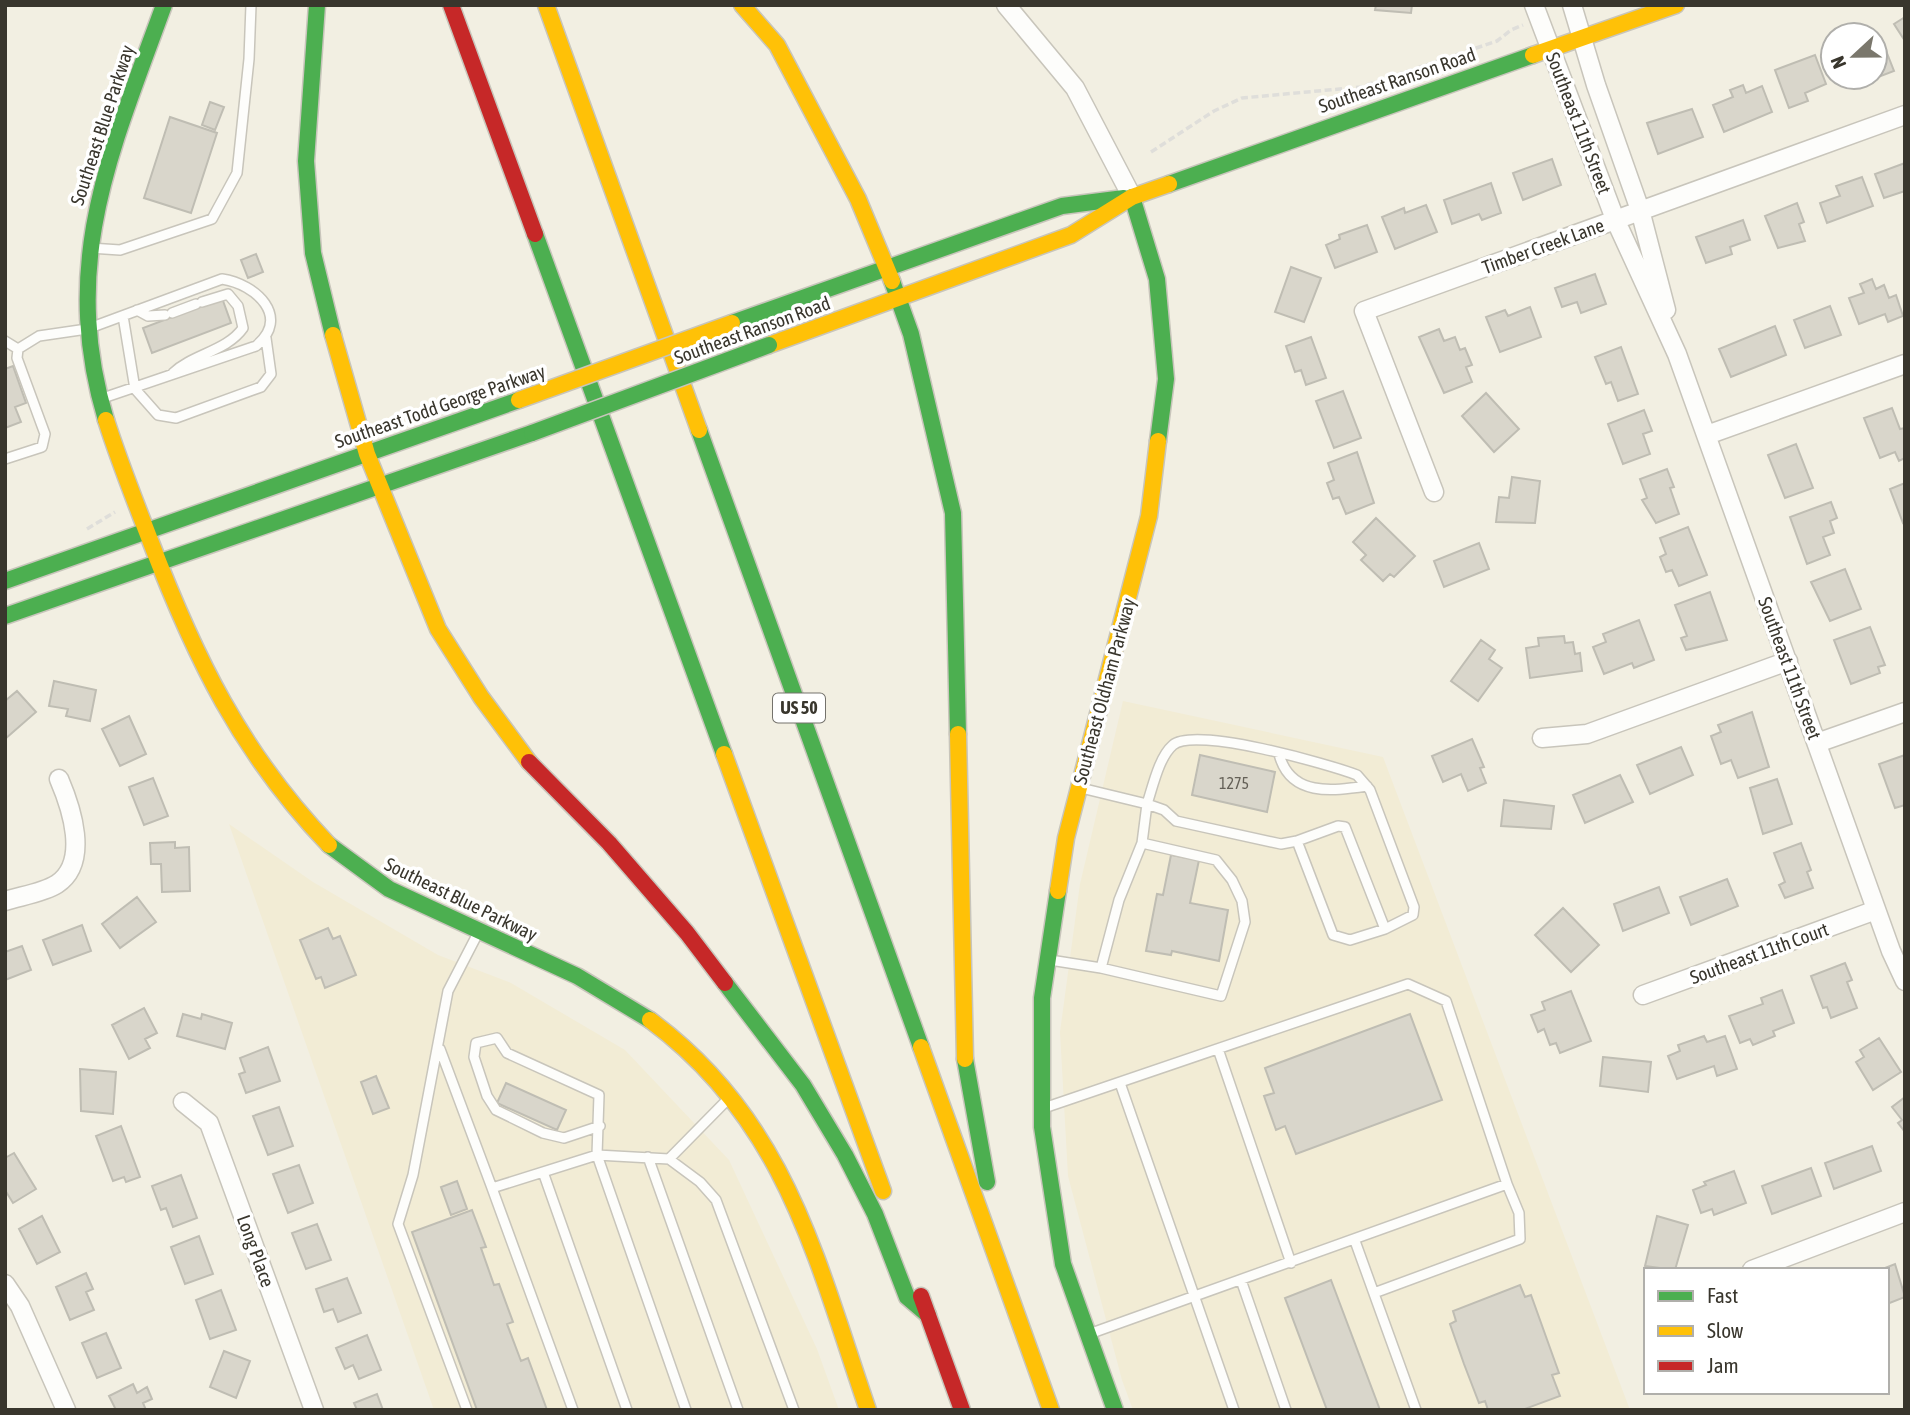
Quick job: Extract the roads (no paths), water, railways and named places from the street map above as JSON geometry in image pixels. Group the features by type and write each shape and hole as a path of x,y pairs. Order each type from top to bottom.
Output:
{"main road":[{"name":"Southeast Blue Parkway","path":"164,5 94,210 86,279 87,329 98,399 183,625 228,715 304,819 374,881 596,988 642,1016 696,1058 730,1097 788,1185 868,1410"},
{"path":"317,5 306,161 313,253 337,352 367,454 438,629 481,697 535,769 609,843 687,933 803,1085 857,1179 908,1297 928,1315"},
{"path":"451,5 962,1410"},
{"name":"US 50","path":"546,5 1051,1410"},
{"path":"742,5 777,45 858,199 900,299 911,334 953,513 964,1054 979,1151 994,1206 1064,1410"},
{"name":"Southeast Ranson Road","path":"378,486 532,433 1071,235 1132,197 1676,5"},
{"name":"Southeast Ranson Road","path":"887,268 1062,206 1132,197"},
{"name":"Southeast Oldham Parkway","path":"1115,1410 1063,1264 1042,1127 1042,998 1066,838 1149,516 1166,379 1157,279 1132,197"},
{"name":"Southeast Todd George Parkway","path":"5,581 887,268"},
{"path":"5,617 378,486"}],"street":[{"name":"Southeast Oldham Parkway","path":"1006,5 1075,88 1132,197"},
{"name":"Southeast 11th Street","path":"1534,5 1615,219 1677,354 1876,910 1905,981"},
{"name":"Southeast 11th Street","path":"1572,5 1640,210 1677,354"},
{"name":"Timber Creek Lane","path":"1434,492 1364,311 1905,115"},
{"path":"1707,435 1905,364"},
{"path":"1542,738 1587,734 1788,661"},
{"path":"1817,743 1905,712"},
{"path":"5,901 57,884 75,859 71,808 59,779"},
{"name":"Southeast 11th Court","path":"1643,995 1876,910"},
{"name":"Long Place","path":"183,1102 209,1123 309,1408"},
{"path":"1757,1268 1905,1212"},
{"path":"5,1284 13,1310 66,1410"}],"lane":[{"path":"90,248 120,250 212,219 237,173 249,58 251,5"},
{"path":"18,349 39,337 87,329 222,279 237,281 264,301 270,315 266,338 271,374 261,387 176,418 158,415 135,389 123,316"},
{"path":"137,310 148,316 169,314 228,295 238,306 243,328 230,342 191,358 169,377"},
{"path":"98,399 135,389 256,346 266,338"},
{"path":"5,341 18,349"},
{"path":"5,459 42,447 45,434 17,358 18,349"},
{"path":"1101,968 1119,900 1142,843 1147,804 1173,745 1185,738 1210,738 1357,775 1367,786 1414,907 1413,915 1385,929 1350,940 1333,935 1297,841"},
{"path":"1279,754 1282,766 1301,785 1318,790 1367,786"},
{"path":"1079,787 1147,804 1164,810 1176,821 1281,845 1338,826 1345,827 1385,929"},
{"path":"1048,960 1101,968 1221,996 1245,922 1242,901 1233,880 1216,860 1142,843"},
{"path":"467,1410 398,1224 413,1175 449,991 478,931"},
{"path":"1042,1109 1408,984 1446,1001 1519,1213 1520,1239 1374,1293"},
{"path":"600,1126 565,1138 543,1133 496,1110 487,1096 474,1057 476,1043 497,1038 507,1053 599,1095 600,1126 597,1155 687,1410"},
{"path":"440,1047 573,1410"},
{"path":"1218,1049 1292,1263"},
{"path":"1119,1083 1234,1410"},
{"path":"669,1159 730,1097"},
{"path":"492,1188 597,1155 669,1159 700,1182 716,1199 794,1410"},
{"path":"648,1157 738,1410"},
{"path":"543,1172 627,1410"},
{"path":"1088,1334 1355,1241 1507,1184"},
{"path":"1355,1241 1416,1410"},
{"path":"1241,1280 1286,1410"}]}
